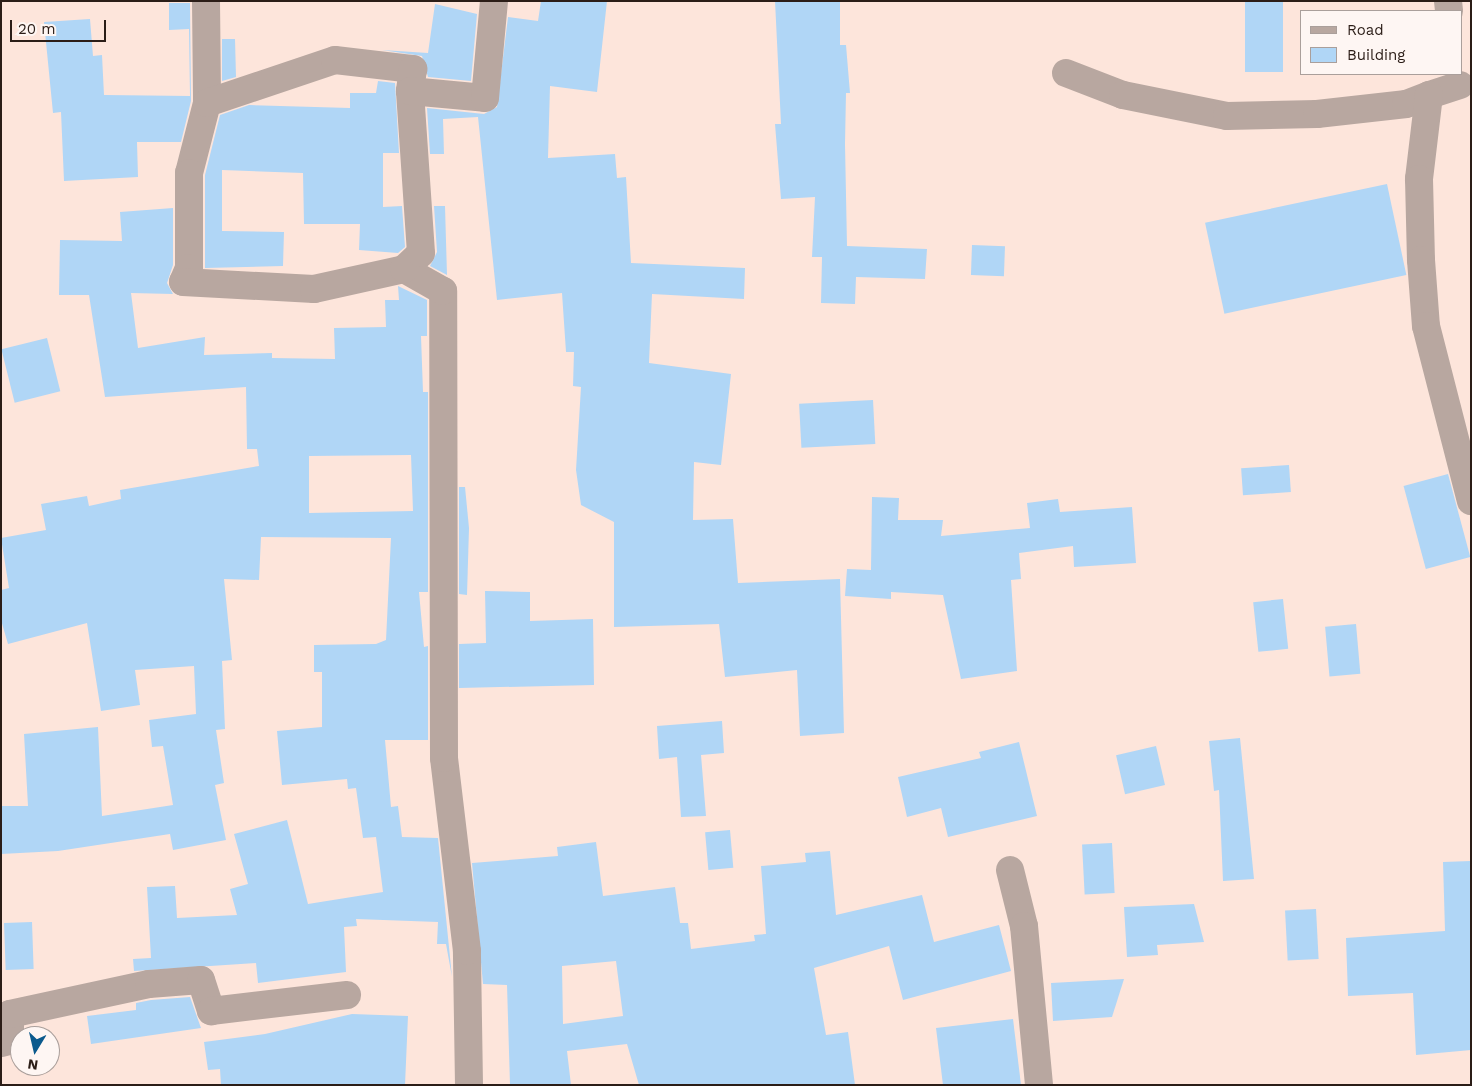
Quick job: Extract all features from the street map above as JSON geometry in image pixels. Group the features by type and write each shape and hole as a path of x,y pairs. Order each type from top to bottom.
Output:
{"street":[{"path":"206,1 207,103 189,174 189,268 183,282 314,289 404,269 421,253 410,91 414,70 335,60 207,103"},
{"path":"410,91 485,98 494,1"},
{"path":"1066,73 1123,95 1226,116 1316,114 1406,104 1463,83"},
{"path":"1429,95 1419,179 1426,326 1471,501"},
{"path":"404,269 443,291 444,758 467,951 469,1085"},
{"path":"1010,870 1024,926 1039,1085"},
{"path":"1,1043 10,1041 10,1014 149,984 201,980 211,1011 347,995"}],"building":[{"path":"541,1 607,1 597,92 550,86 548,158 615,154 617,178 626,177 631,263 745,268 744,299 652,294 649,363 731,374 721,465 694,462 693,520 733,519 738,583 840,579 844,733 800,736 797,670 725,677 719,624 614,627 614,522 581,505 576,470 581,387 573,386 574,352 566,352 562,293 497,300 478,117 443,119 444,154 430,154 427,108 484,114 497,107 508,17 538,21"},
{"path":"775,1 840,1 840,45 846,45 850,93 846,93 845,144 847,246 927,249 925,279 856,277 855,304 821,303 822,257 812,257 815,197 781,199 775,124 781,124"},
{"path":"1245,1 1283,1 1283,72 1245,72"},
{"path":"169,3 190,3 191,101 181,142 137,142 138,177 64,181 61,112 53,113 44,22 90,19 93,56 102,55 104,95 190,96 189,29 169,30"},
{"path":"435,4 477,14 471,81 428,77 422,56 382,50 428,53"},
{"path":"222,39 235,39 236,77 222,81"},
{"path":"378,81 395,83 399,153 383,153 383,207 402,206 405,247 398,253 359,250 360,224 304,224 303,173 222,170 222,231 284,232 283,266 205,268 205,175 220,115 249,105 350,108 350,93 376,93"},
{"path":"1387,184 1406,275 1224,314 1205,223"},
{"path":"434,206 445,206 447,275 430,266 437,252"},
{"path":"173,208 173,265 167,283 173,294 131,293 138,348 205,337 204,355 272,353 272,358 335,359 334,328 386,327 385,300 399,300 398,286 427,300 427,336 421,336 423,392 428,392 428,592 419,592 424,647 428,646 428,740 385,740 391,807 398,806 402,837 438,838 452,977 446,944 437,944 438,922 356,919 357,926 344,927 346,972 258,983 256,963 134,971 133,959 151,958 147,887 175,886 177,918 237,915 230,889 248,884 234,834 287,820 308,904 383,892 376,837 363,838 356,788 348,789 347,779 282,785 277,731 322,727 322,672 314,672 314,645 376,644 386,640 391,538 261,537 259,580 224,579 232,660 222,661 225,729 216,730 224,783 215,785 226,840 173,850 170,834 58,851 1,854 1,806 28,806 24,734 98,727 102,816 173,805 163,746 152,747 149,720 196,714 194,666 135,670 140,705 101,711 87,623 8,644 1,620 1,590 9,588 1,538 46,530 41,504 87,496 89,506 121,499 120,490 259,466 257,449 247,449 246,387 105,397 89,295 59,295 60,240 122,241 120,212","holes":["411,455 413,511 309,513 309,456"]},
{"path":"972,245 1005,246 1004,276 971,275"},
{"path":"47,338 60,391 15,403 1,349"},
{"path":"873,400 875,444 801,448 799,404"},
{"path":"1289,465 1291,492 1243,495 1241,468"},
{"path":"1448,474 1470,557 1426,569 1404,486"},
{"path":"459,487 465,487 469,528 467,595 459,594"},
{"path":"872,497 899,498 898,520 943,520 941,536 1030,528 1027,503 1058,499 1060,512 1132,507 1136,563 1074,567 1073,546 1019,553 1021,579 1011,580 1017,671 961,679 943,595 891,592 891,599 845,596 847,569 871,570"},
{"path":"485,591 530,592 530,621 593,619 594,685 459,688 459,644 486,643"},
{"path":"1283,599 1288,649 1258,652 1253,602"},
{"path":"1356,624 1360,674 1329,677 1325,627"},
{"path":"722,721 724,753 701,755 706,816 681,817 677,757 659,759 657,726"},
{"path":"1240,738 1254,879 1223,881 1219,790 1214,791 1209,741"},
{"path":"1019,742 1037,816 948,837 941,808 907,817 898,777 981,758 979,752"},
{"path":"1156,746 1165,785 1125,794 1116,755"},
{"path":"730,830 733,868 708,870 705,832"},
{"path":"596,842 603,896 675,887 680,923 688,923 691,949 755,941 754,935 766,934 761,866 806,862 805,853 830,851 836,915 922,895 934,942 999,925 1011,971 903,1000 889,946 814,968 826,1035 848,1032 855,1085 639,1085 627,1044 567,1051 571,1085 510,1085 507,985 483,984 472,863 558,856 557,847","holes":["616,961 623,1016 563,1024 562,966"]},
{"path":"1112,843 1115,893 1085,895 1082,845"},
{"path":"1471,861 1471,1050 1416,1055 1413,993 1348,996 1346,938 1445,931 1443,862"},
{"path":"1194,904 1204,942 1157,945 1158,955 1127,957 1124,907"},
{"path":"1316,909 1319,959 1288,961 1285,911"},
{"path":"32,922 34,969 6,970 4,923"},
{"path":"1124,979 1112,1017 1053,1021 1051,983"},
{"path":"190,997 201,1028 91,1044 87,1016 136,1010 136,1003 151,1000"},
{"path":"352,1014 408,1016 405,1085 221,1085 220,1069 208,1070 204,1042 265,1034"},
{"path":"1013,1019 1021,1085 943,1085 936,1028"}]}
